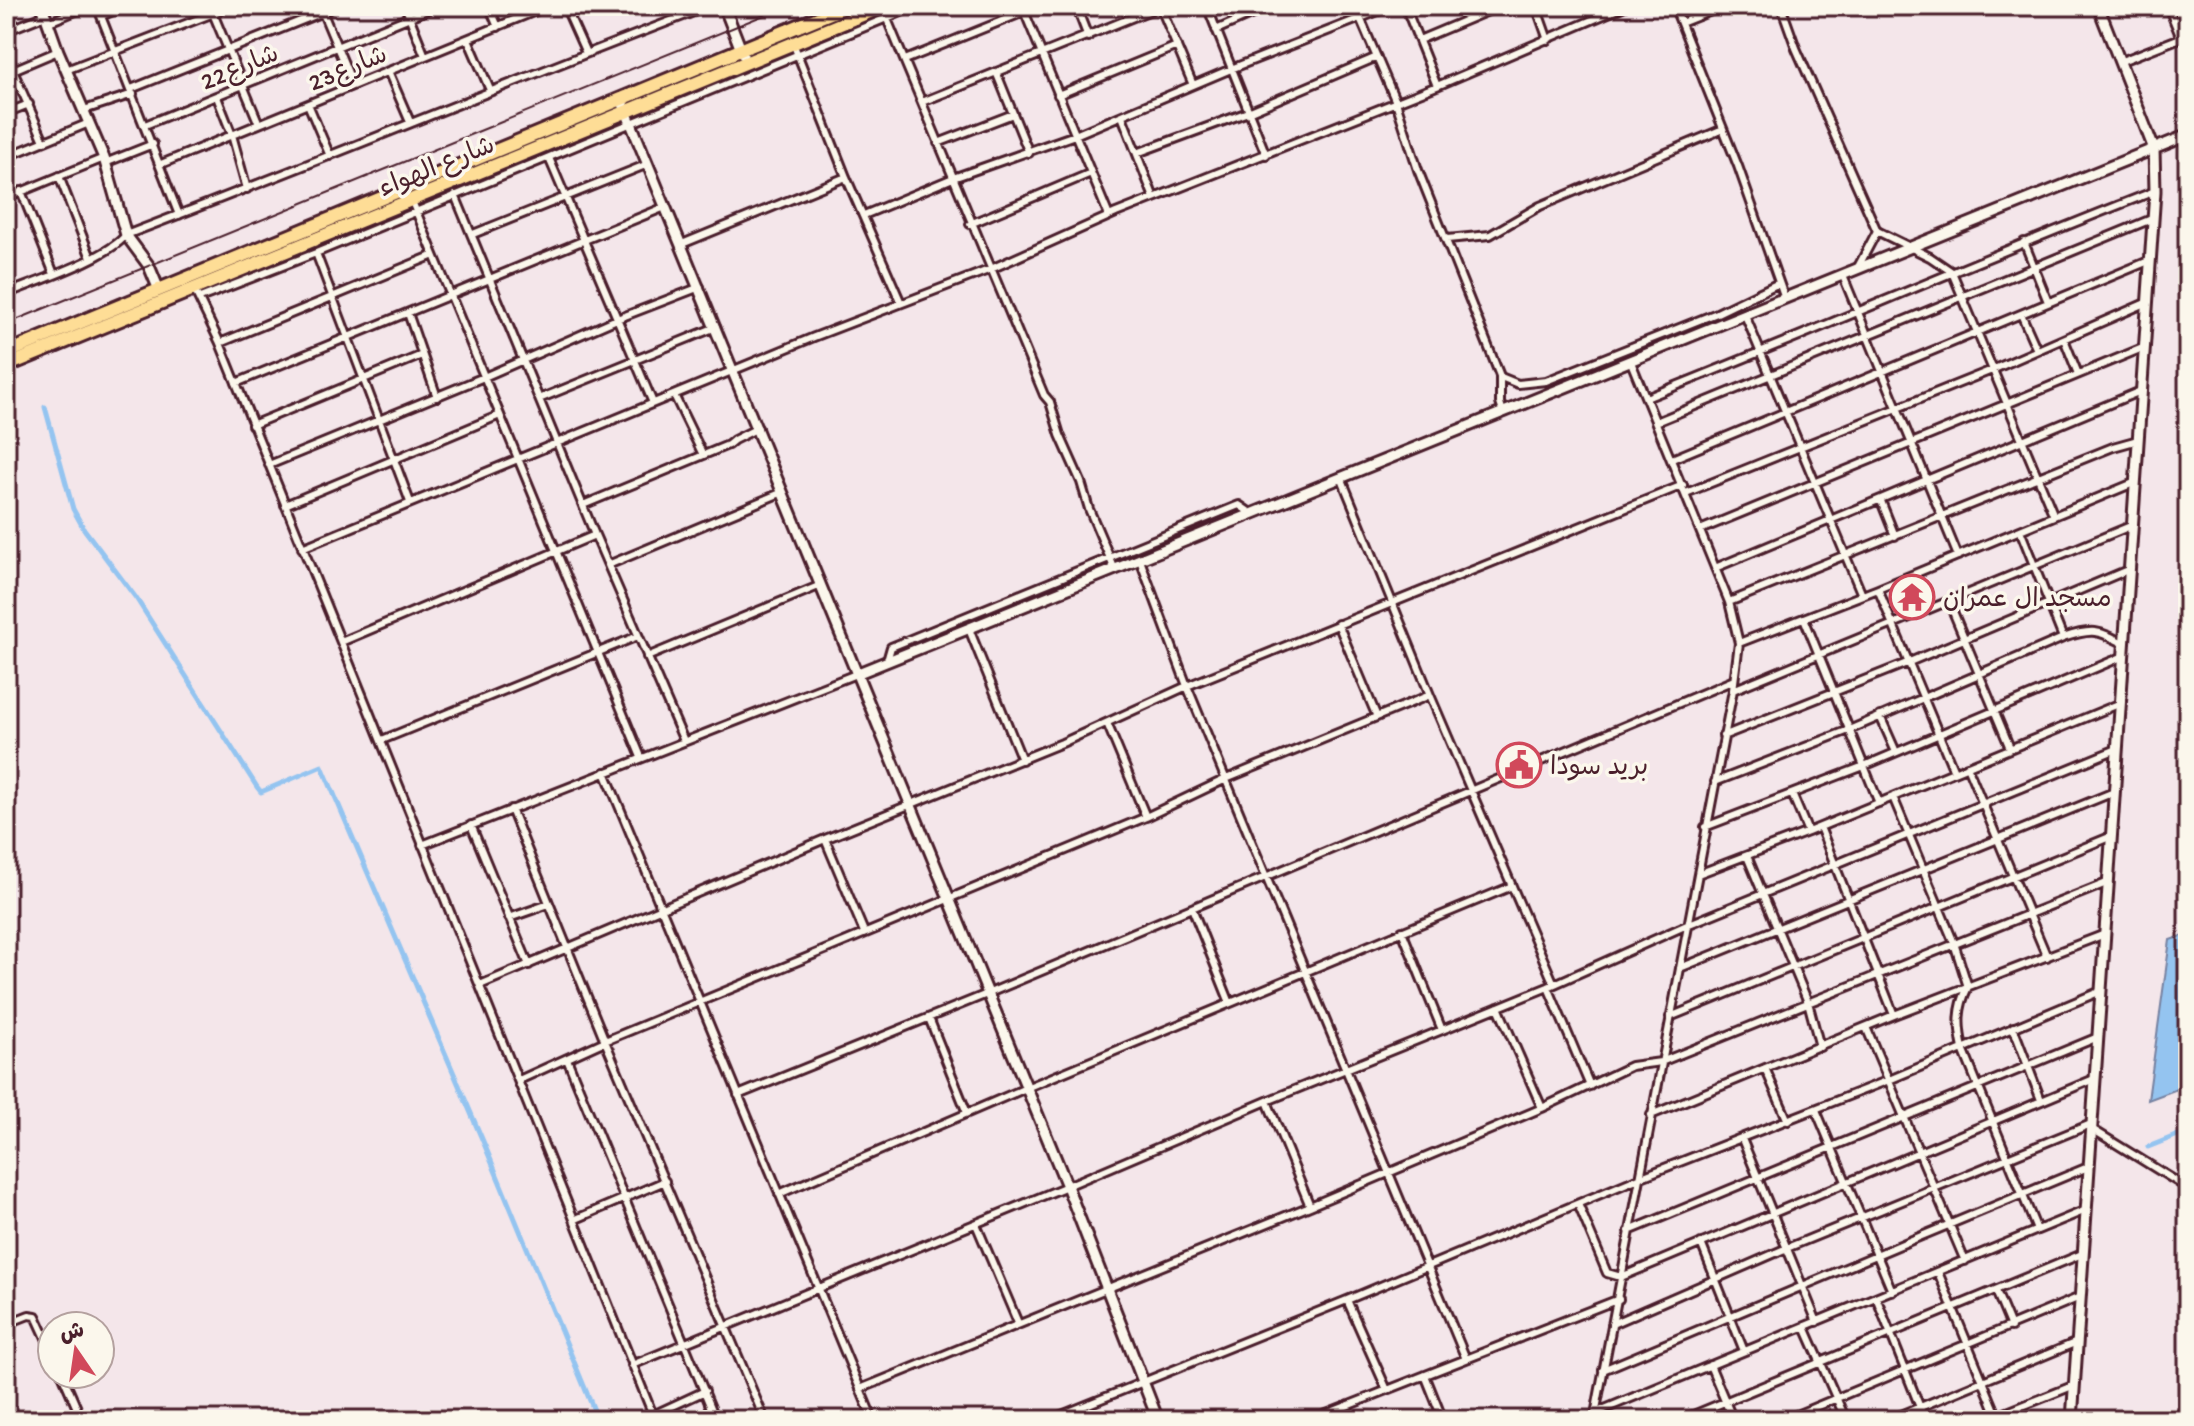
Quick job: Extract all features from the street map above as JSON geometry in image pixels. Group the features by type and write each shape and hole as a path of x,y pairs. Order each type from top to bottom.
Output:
{"highway":[{"name":"شارع الهواء","path":"6,353 159,290 627,111 741,49 847,6"},
{"name":"شارع الهواء","path":"6,366 197,294 411,199 745,63 795,49 884,10"}],"street":[{"path":"6,31 45,14 88,6"},
{"path":"97,6 179,215"},
{"path":"101,16 126,6"},
{"path":"210,6 259,124"},
{"path":"66,70 232,6"},
{"path":"84,110 321,10 338,6"},
{"path":"405,6 425,56"},
{"name":"شارع22","path":"145,125 437,6"},
{"path":"489,6 498,27"},
{"name":"شارع23","path":"161,164 548,6"},
{"path":"565,6 586,53"},
{"path":"6,294 118,245 126,235 710,6"},
{"path":"724,6 745,63"},
{"path":"916,6 884,10 970,224 1044,395 1050,402 1064,447 1115,570"},
{"path":"1076,6 1088,37"},
{"path":"922,102 1161,6 1193,85"},
{"path":"1207,6 1266,155"},
{"path":"1216,30 1271,6"},
{"path":"1355,6 1396,102 1418,170 1501,377 1500,403 1503,412"},
{"path":"864,215 953,178 1075,135 1391,6"},
{"path":"1405,6 1437,86"},
{"path":"1419,40 1500,6"},
{"path":"1536,6 1548,40"},
{"path":"302,548 653,403 991,269 1109,216 1437,86 1625,6"},
{"path":"1674,6 1785,299"},
{"path":"1681,23 1724,6"},
{"path":"1781,6 1796,48 1877,231 1952,272 2054,516"},
{"path":"2072,1420 2155,191 2154,149 2098,6"},
{"path":"2119,62 2184,36 2168,6"},
{"path":"905,60 1023,9 1109,216"},
{"path":"321,10 353,85"},
{"path":"45,14 105,160 126,235 149,266 159,290"},
{"path":"468,39 490,90"},
{"path":"1058,95 1177,46"},
{"path":"6,47 10,72 29,104 44,141"},
{"path":"705,1391 654,1417 382,740 220,343 197,294 316,253 549,158 627,111 795,49 901,303"},
{"path":"10,72 58,51"},
{"path":"1137,153 1248,112 1377,57"},
{"path":"388,71 410,122"},
{"path":"997,74 1029,153"},
{"path":"217,97 232,135 247,189"},
{"path":"6,113 29,104"},
{"path":"308,104 330,156"},
{"path":"627,111 1067,1186 1158,1420"},
{"path":"938,143 1013,114"},
{"path":"1122,116 1154,198"},
{"path":"6,157 89,123"},
{"path":"1447,239 1490,235 1540,206 1723,129"},
{"path":"422,845 969,629 2188,135"},
{"path":"6,198 153,144"},
{"path":"549,158 653,403"},
{"path":"473,234 648,164"},
{"path":"970,224 1091,173"},
{"path":"59,176 91,258"},
{"path":"682,244 846,177"},
{"path":"21,191 54,274"},
{"path":"1646,398 2155,191"},
{"path":"455,195 684,741"},
{"path":"411,199 641,757"},
{"path":"236,383 667,206"},
{"path":"1656,422 2154,218"},
{"path":"1856,270 1877,231"},
{"path":"2024,242 2048,302"},
{"path":"316,253 410,502"},
{"path":"220,343 434,255"},
{"path":"1672,459 2151,260"},
{"path":"1843,276 1958,556"},
{"path":"1501,377 1518,384 1546,381 1697,322 1779,283"},
{"path":"269,465 700,287"},
{"path":"1686,493 1992,370 2149,301"},
{"path":"408,313 437,397"},
{"path":"2021,314 2037,350"},
{"path":"1745,315 1862,595"},
{"path":"539,399 716,327"},
{"path":"2064,339 2078,374"},
{"path":"1700,530 2145,347"},
{"path":"252,425 422,355"},
{"path":"1595,1416 1733,690 1739,643 1729,602 1631,362"},
{"path":"1715,568 2143,390"},
{"path":"674,395 703,455"},
{"path":"285,505 500,415"},
{"path":"583,505 728,445 758,428"},
{"path":"1729,602 2037,477 2139,440"},
{"path":"1341,477 1512,886 1590,1086"},
{"path":"1739,643 2136,482"},
{"path":"480,985 661,907 1022,760 1187,686 1683,485"},
{"path":"608,565 783,492"},
{"path":"1881,501 1895,536"},
{"path":"887,661 889,649 902,641 1239,505 1252,514"},
{"path":"1733,690 2133,525"},
{"path":"2020,530 2063,638"},
{"path":"341,642 595,535"},
{"path":"1140,560 1187,686 1466,1359"},
{"path":"1723,736 2130,569"},
{"path":"647,657 821,585"},
{"path":"1878,589 1954,771"},
{"path":"1949,602 2010,748"},
{"path":"1804,618 1879,803"},
{"path":"1338,624 1377,717"},
{"path":"969,629 1022,760"},
{"path":"1715,782 1849,730 2063,638 2090,630 2099,631 2125,644"},
{"path":"382,740 638,636"},
{"path":"1705,827 1864,766 2125,656"},
{"path":"738,1095 1472,792 1734,680"},
{"path":"519,1080 699,1001 1146,817 1226,779 1430,695"},
{"path":"1698,874 2121,703"},
{"path":"1880,716 1896,752"},
{"path":"1107,723 1146,817"},
{"path":"632,1365 1551,985 1687,925 2118,749"},
{"path":"1967,766 2047,957"},
{"path":"605,772 873,1420"},
{"path":"1680,968 2115,792"},
{"path":"1792,794 1808,832"},
{"path":"1893,797 1954,943 1968,987 1959,1008 1958,1020 1963,1049 2037,1230"},
{"path":"511,809 567,950 765,1420"},
{"path":"471,825 529,965"},
{"path":"1820,827 1894,1015"},
{"path":"1670,1017 2112,836"},
{"path":"825,839 864,932"},
{"path":"1747,856 1808,1002 1820,1047"},
{"path":"860,1389 1310,1206 1542,1108 1631,1066 1661,1062 2109,882"},
{"path":"779,1194 1512,886"},
{"path":"509,918 549,904"},
{"path":"1192,908 1230,1003"},
{"path":"1402,931 1442,1030"},
{"path":"1651,1115 1894,1015 2106,933"},
{"path":"1049,1420 1639,1178 1816,1110 2101,991"},
{"path":"1498,1007 1542,1108"},
{"path":"929,1018 967,1113"},
{"path":"1866,1027 1965,1261"},
{"path":"2013,1027 2041,1100"},
{"path":"1629,1231 2098,1037"},
{"path":"567,1059 716,1420"},
{"path":"1765,1068 1788,1121"},
{"path":"1578,1204 1607,1273 1621,1277 2094,1079"},
{"path":"1267,1101 1310,1206"},
{"path":"1816,1110 1892,1291"},
{"path":"1612,1324 1787,1248 2091,1126"},
{"path":"2091,1126 2184,1186 2188,1197"},
{"path":"1742,1139 1817,1322"},
{"path":"1603,1370 1802,1284 2088,1167"},
{"path":"576,1219 665,1181"},
{"path":"1595,1416 1710,1365 2086,1210"},
{"path":"976,1224 1018,1323"},
{"path":"1701,1243 1744,1351"},
{"path":"1681,1420 2082,1254"},
{"path":"1938,1272 1998,1418"},
{"path":"1996,1291 2011,1327"},
{"path":"1876,1297 1925,1420"},
{"path":"1784,1420 2080,1297"},
{"path":"1311,1420 1619,1299"},
{"path":"1347,1300 1387,1390"},
{"path":"6,1324 29,1315 36,1316"},
{"path":"1805,1327 1846,1420"},
{"path":"1889,1420 2077,1342"},
{"path":"1710,1365 1733,1420"},
{"path":"1425,1375 1443,1420"},
{"path":"1987,1420 2075,1385"},
{"path":"69,1390 82,1420"}],"water":[{"path":"2188,934 2188,1085 2148,1100 2170,940"}],"waterway":[{"path":"45,407 73,509 84,529 136,598 257,787 261,792 322,766 485,1146 598,1420"},
{"path":"2148,1147 2188,1131"}],"railway":[{"path":"6,324 786,6"}],"place":[{"name":"مسجد ال عمران","path":"1912,597"},
{"name":"بريد سودا","path":"1519,765"}]}
